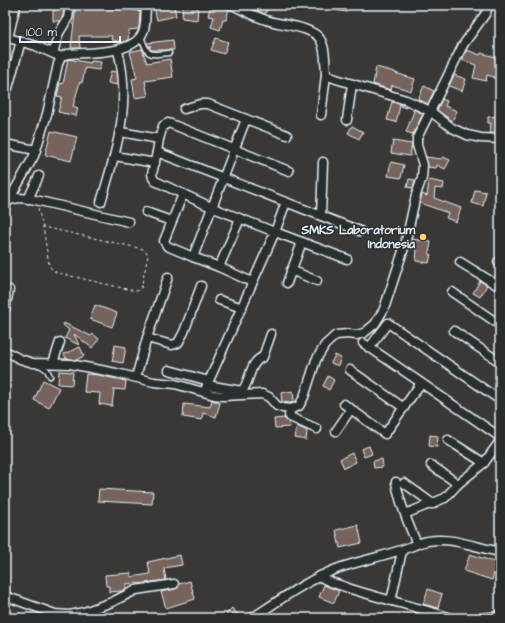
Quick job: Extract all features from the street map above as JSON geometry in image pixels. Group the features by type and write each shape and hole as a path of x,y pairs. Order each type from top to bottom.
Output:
{"street":[{"path":"16,5 7,37 61,57"},
{"path":"53,53 59,33 68,18 70,5"},
{"path":"7,204 34,156 47,114 58,64 61,57 67,54 118,50 128,47 141,36 144,31 146,6 135,5"},
{"path":"232,5 268,21 308,30 317,35 321,40 323,48 326,75 321,115"},
{"path":"169,370 207,386 223,396 262,394 269,397 280,408 291,409 299,406 304,396 316,360 325,345 336,335 348,334 356,336 364,333 375,324 384,309 405,246 416,195 422,178 423,165 416,139 462,45 486,13 488,5"},
{"path":"5,90 6,91 8,88 21,41"},
{"path":"101,202 121,132 123,91 122,71 118,50"},
{"path":"326,75 406,100 430,111 452,128 466,135 481,138 500,139"},
{"path":"347,120 352,84"},
{"path":"184,109 204,103 208,104 287,135"},
{"path":"193,257 246,119"},
{"path":"289,170 168,123 163,126 152,174 155,181 211,207 347,259"},
{"path":"121,132 159,139"},
{"path":"5,144 36,150"},
{"path":"157,152 360,231"},
{"path":"115,156 155,163"},
{"path":"321,216 323,162"},
{"path":"32,200 39,176"},
{"path":"183,194 164,241 167,246 252,282"},
{"path":"7,204 32,200 129,222"},
{"path":"207,386 275,232 286,202"},
{"path":"146,212 172,221"},
{"path":"219,267 240,219"},
{"path":"287,283 302,242"},
{"path":"460,262 500,287"},
{"path":"292,270 317,281"},
{"path":"136,377 147,338 168,277"},
{"path":"147,338 172,345 178,343 184,332 201,286"},
{"path":"5,310 9,290"},
{"path":"452,292 500,325"},
{"path":"219,300 242,308"},
{"path":"500,400 388,323 366,345 500,437"},
{"path":"454,331 500,362"},
{"path":"5,351 20,359 37,363 70,364 154,382 207,386 242,391 255,362 263,357 271,334"},
{"path":"53,363 60,342"},
{"path":"350,370 404,408"},
{"path":"336,431 347,407 385,434 421,383"},
{"path":"291,409 289,415 290,417 317,429"},
{"path":"448,440 484,463"},
{"path":"405,514 445,498 458,484 484,463 500,441"},
{"path":"431,465 458,484"},
{"path":"418,544 400,499 400,483 432,504"},
{"path":"252,618 295,589 320,576 339,568 402,551 428,540 451,541 500,552"},
{"path":"391,601 402,551"},
{"path":"320,576 332,582 391,601 428,610 451,618"},
{"path":"5,596 55,614 70,615 84,612 112,602 136,590 174,584"},
{"path":"483,618 500,616"}],"lane":[{"path":"141,36 145,50 148,53 169,53"},
{"path":"37,363 47,370 50,376"}],"path":[{"path":"32,200 43,227 49,264 52,270 131,290 137,291 141,288 148,256 146,251 143,249 43,227"}],"building":[{"path":"57,5 64,5 63,16 60,21 53,21 53,10 57,10"},
{"path":"76,5 106,5 106,7 121,10 122,6 131,8 140,12 139,27 138,29 129,30 128,40 123,42 111,40 112,36 79,36 80,48 71,48"},
{"path":"174,5 176,16 157,20 154,7"},
{"path":"183,5 198,7 197,20 182,18"},
{"path":"211,5 217,5 229,9 226,20 223,20 220,30 211,27 214,17 208,16"},
{"path":"245,5 269,5 265,14"},
{"path":"321,5 348,5 347,12 321,8"},
{"path":"216,38 228,42 224,54 211,50"},
{"path":"173,40 174,50 151,50 149,47 151,46 148,46 147,43"},
{"path":"142,49 147,63 170,59 173,77 145,81 148,96 135,98 132,79 137,78 130,52"},
{"path":"467,50 480,55 481,53 495,57 494,59 500,60 500,79 487,75 486,81 473,78 476,65 462,60"},
{"path":"68,59 91,63 91,61 101,62 99,70 85,68 82,83 80,82 73,106 78,108 76,116 58,112 62,97 57,96 60,83 63,84"},
{"path":"376,67 415,79 411,91 392,85 391,90 373,84"},
{"path":"111,71 116,72 117,85 108,83"},
{"path":"454,75 466,79 462,91 449,86"},
{"path":"424,86 434,91 428,104 418,99"},
{"path":"442,99 447,101 445,106 457,111 452,121 437,110"},
{"path":"392,102 406,106 406,108 400,106 396,122 387,120"},
{"path":"413,109 423,114 413,134 406,132 414,111"},
{"path":"500,116 500,133 490,133 491,123 488,123 488,117"},
{"path":"352,126 363,132 359,139 348,133"},
{"path":"51,131 77,137 71,161 45,155"},
{"path":"393,141 412,144 410,156 391,153"},
{"path":"426,157 441,159 443,157 450,160 445,169 437,165 436,168 428,167"},
{"path":"391,162 404,165 401,178 388,176"},
{"path":"409,179 415,180 413,188 407,187"},
{"path":"429,180 444,183 443,189 435,188 434,198 461,208 456,222 446,218 448,213 420,203 422,194 427,196"},
{"path":"475,190 486,192 483,206 472,203"},
{"path":"412,239 431,242 429,263 416,261 417,249 410,248"},
{"path":"480,281 487,285 480,297 473,293"},
{"path":"95,305 117,313 112,327 90,319"},
{"path":"64,323 91,336 93,334 99,339 92,348 74,334 79,345 65,338 69,330 63,325"},
{"path":"115,345 126,347 123,363 112,361"},
{"path":"80,347 84,356 76,360 66,358 64,354"},
{"path":"335,355 341,358 338,366 331,363"},
{"path":"59,371 73,372 72,385 58,384"},
{"path":"86,374 126,381 125,390 114,389 112,406 99,404 100,393 84,392"},
{"path":"328,376 334,380 329,390 323,386"},
{"path":"43,380 59,388 49,408 34,400"},
{"path":"293,391 294,402 282,402 281,393"},
{"path":"212,400 220,403 216,417 203,413 202,420 183,417 184,404 210,407"},
{"path":"284,418 289,423 290,427 275,428 274,419"},
{"path":"297,426 307,431 306,440 295,438"},
{"path":"430,435 438,436 437,447 429,446"},
{"path":"369,446 372,454 364,457 361,449"},
{"path":"352,453 356,462 344,468 340,459"},
{"path":"382,459 383,467 374,468 373,461"},
{"path":"99,489 153,492 152,504 98,501"},
{"path":"358,525 362,543 340,548 336,530"},
{"path":"470,554 497,563 492,580 464,571"},
{"path":"180,555 182,565 164,568 166,580 126,584 126,589 121,591 109,592 109,586 106,586 105,575 131,573 131,577 150,574 148,562"},
{"path":"190,581 195,599 166,608 161,592 178,588 179,584"},
{"path":"324,585 339,591 334,603 319,597"},
{"path":"428,589 442,594 438,608 423,604"},
{"path":"232,608 241,618 229,618 226,614"}],"place":[{"name":"SMKS Laboratorium Indonesia","path":"423,237"}]}
